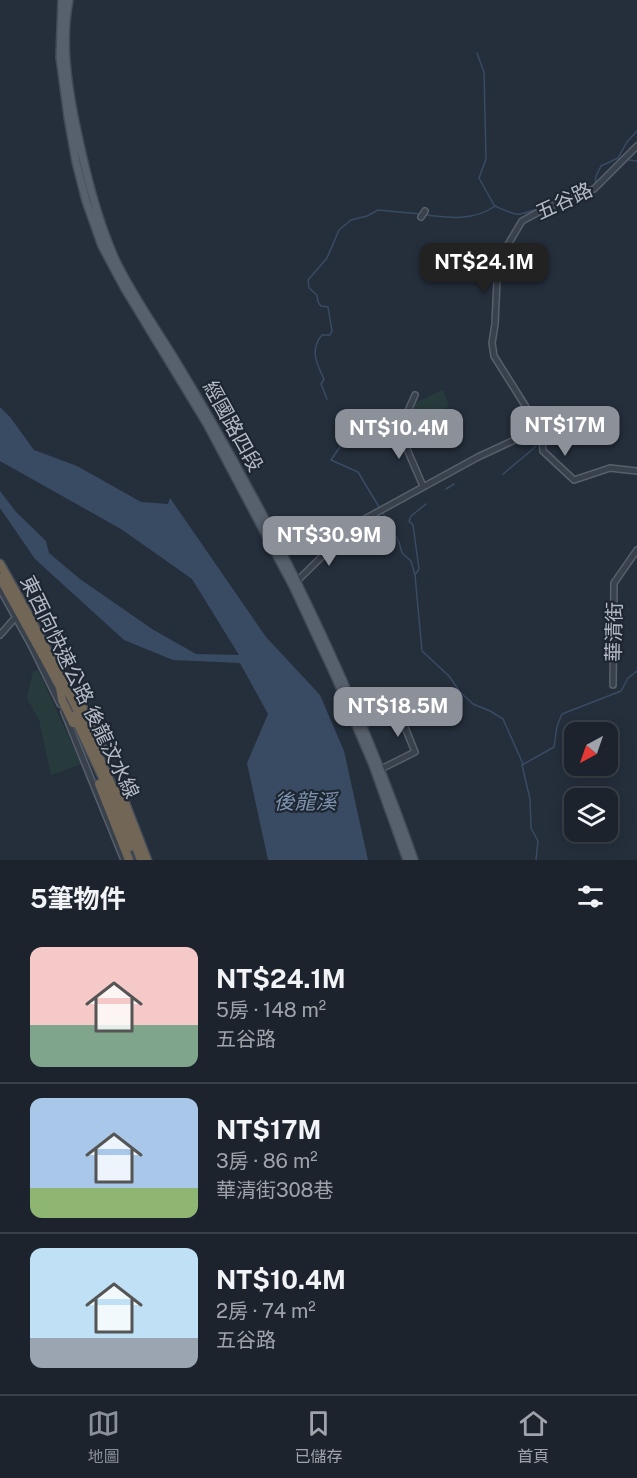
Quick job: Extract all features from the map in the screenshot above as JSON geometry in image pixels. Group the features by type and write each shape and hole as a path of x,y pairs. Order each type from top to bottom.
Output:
{"highway":[{"name":"東西向快速公路 後龍汶水線","path":"0,564 101,758 141,860"},
{"name":"東西向快速公路 後龍汶水線","path":"0,578 60,687 105,783 135,860"},
{"path":"59,674 74,692 94,730 134,822 147,860"},
{"path":"60,687 63,700 91,762 129,860"}],"main road":[{"name":"經國路四段","path":"62,0 60,57 76,162 86,201 102,246 125,289 166,355 210,417 244,492 295,584 340,674 362,725 407,860"},
{"name":"經國路四段","path":"69,0 64,41 71,100 95,211 115,259 166,355"},
{"name":"經國路四段","path":"295,584 378,770 414,860"}],"street":[{"name":"五谷路","path":"637,146 594,189 548,207 522,221 500,258 492,343 494,356 526,407 542,441 543,451 574,480 610,468 637,471"},
{"path":"344,434 396,424 407,413 415,396"},
{"path":"396,424 423,486"},
{"path":"295,584 349,530 363,520 478,456 536,430"},
{"name":"華清街","path":"613,685 614,583 637,550"},
{"path":"0,589 57,698 123,860"},
{"path":"0,635 15,618"},
{"path":"362,725 398,710 406,726 415,752 378,770"}],"green space":[{"path":"443,390 449,405 447,408 401,429 401,426 409,419 415,403"},
{"path":"38,670 81,764 51,775 39,720 27,698 33,671"}],"water":[{"name":"後龍溪","path":"0,407 34,450 77,466 141,502 168,504 170,498 266,637 320,695 344,751 368,860 268,860 247,763 268,714 240,663 173,660 124,640 35,559 0,508 0,491 16,512 46,541 49,553 80,579 152,629 196,654 239,655 192,579 121,529 0,461"}],"waterway":[{"path":"477,53 484,72 486,159 479,178 494,205"},
{"path":"595,186 596,176 601,166 618,158 627,142 637,131"},
{"path":"629,160 637,161"},
{"path":"426,215 470,216 495,206 521,214 540,208"},
{"path":"327,399 321,384 324,379 315,351 322,335 330,335 332,331 328,307 321,306 318,302 317,295 309,288 308,280 327,258 339,230 351,220 367,216 378,210 421,214"},
{"path":"346,438 331,460 358,472 379,507"},
{"path":"503,474 538,442"},
{"path":"446,489 454,484"},
{"path":"415,575 419,569 413,525 409,521 411,516 426,504"},
{"path":"383,513 399,542 402,553 411,561 415,575 422,651 449,676 460,692 473,704 503,719 523,764"},
{"path":"536,860 538,841 531,828 530,799 522,765 554,747 557,726 562,714 621,691 628,678 637,671"}]}
